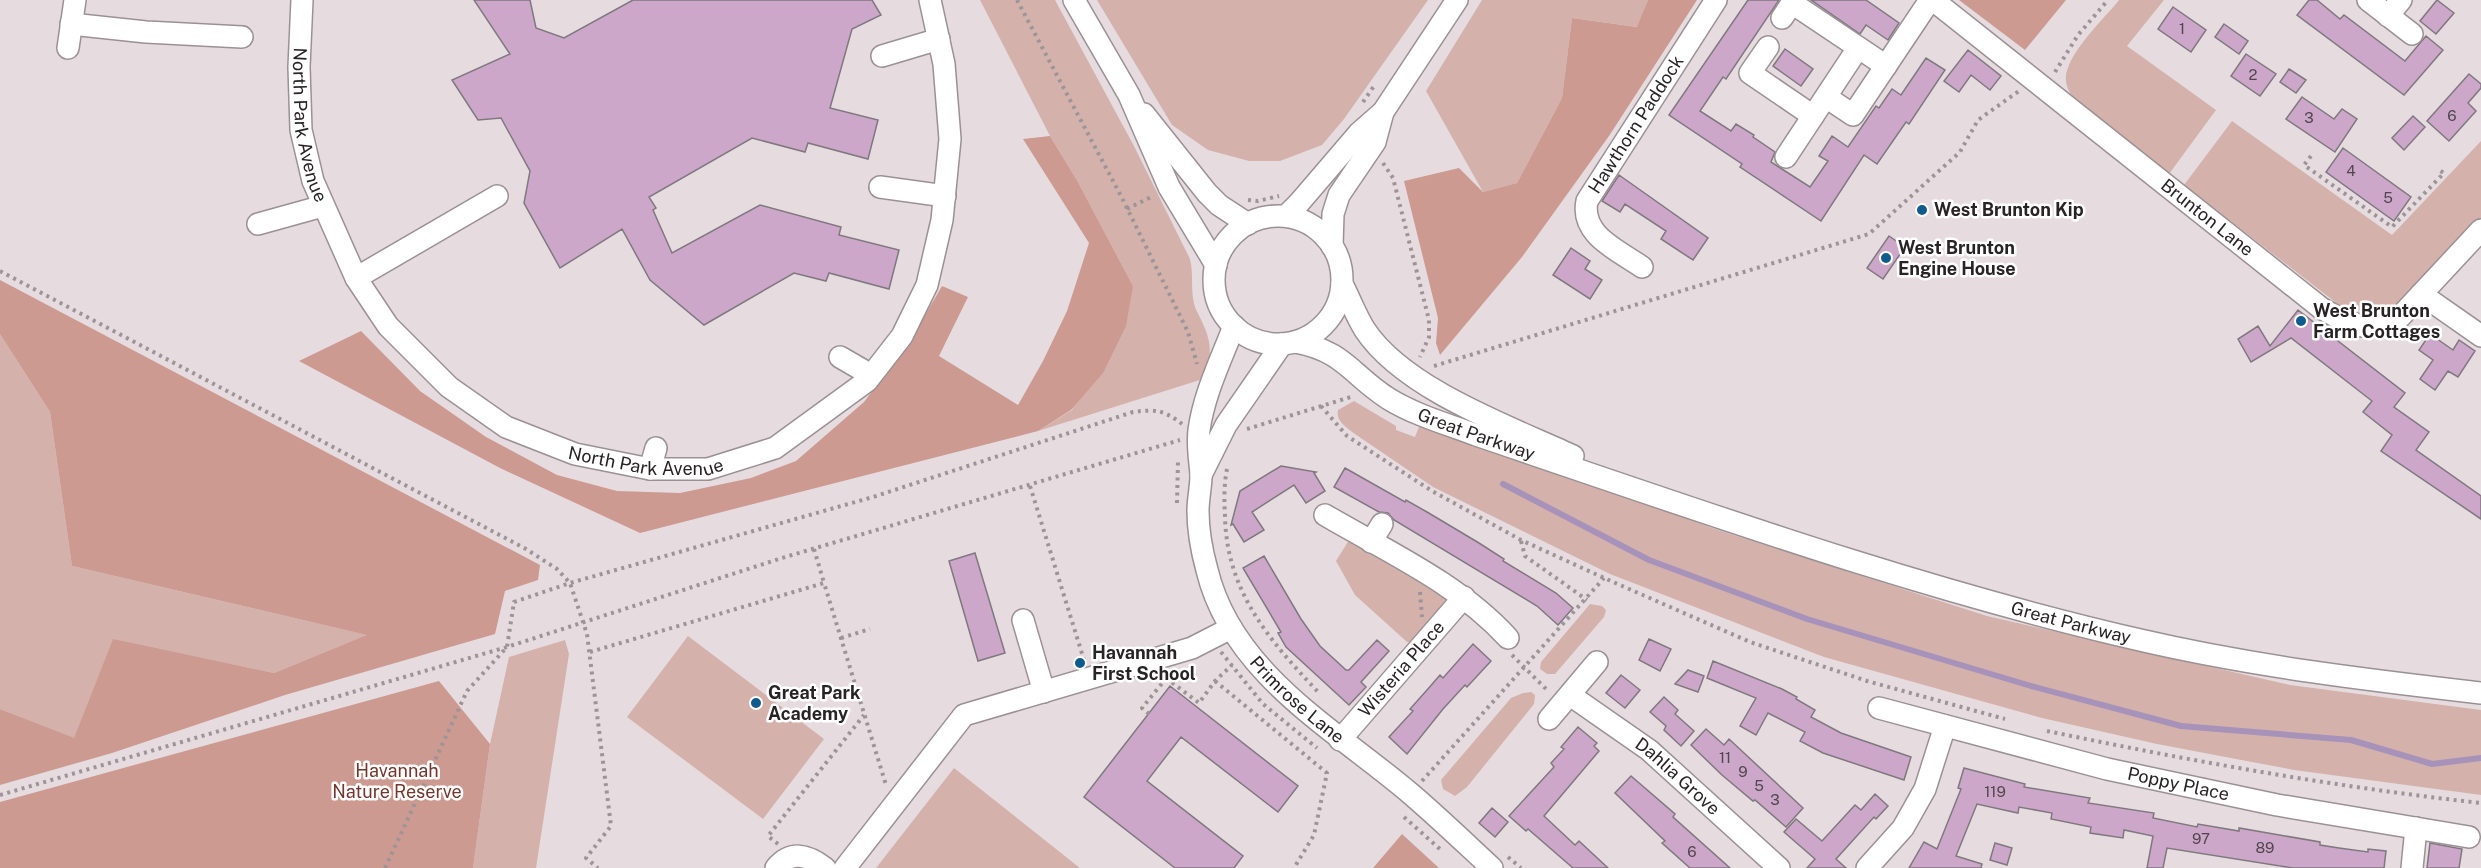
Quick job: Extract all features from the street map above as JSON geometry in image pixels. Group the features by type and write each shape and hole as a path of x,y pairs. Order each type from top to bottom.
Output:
{"street":[{"path":"68,48 75,0"},
{"name":"North Park Avenue","path":"302,0 298,67 301,130 313,181 356,278 388,326 449,387 506,427 575,454 650,469 708,469 774,448 823,415 867,381 902,336 927,285 942,220 950,139 944,64 930,0"},
{"path":"1074,0 1128,95 1169,187 1216,265"},
{"path":"1286,216 1359,133 1383,112 1457,0"},
{"name":"Hawthorn Paddock","path":"1642,267 1592,232 1586,220 1587,201 1716,0"},
{"path":"1826,97 1853,115 1931,0"},
{"name":"Brunton Lane","path":"1931,0 2321,308 2342,320 2362,326 2380,326 2399,318 2481,230"},
{"path":"2368,0 2395,8 2412,34"},
{"path":"1782,18 1792,3 1886,66"},
{"path":"71,24 146,32 242,37"},
{"path":"882,56 939,39"},
{"path":"1768,47 1750,73 1813,116"},
{"path":"1786,157 1858,48"},
{"path":"1128,95 1207,193 1219,205 1248,224"},
{"path":"1332,246 1333,214 1339,195 1375,142 1383,112"},
{"path":"880,186 945,196"},
{"path":"356,278 497,196"},
{"path":"258,224 323,206"},
{"name":"Great Parkway","path":"1670,501 1484,414 1435,390 1410,374 1385,353 1365,330 1342,284 1342,271 1332,246 1313,226 1286,216 1261,219 1248,224 1228,241 1216,265 1214,278 1217,298 1225,316 1234,326 1256,340 1313,345 1333,354 1375,389 1410,410 1476,435 1670,501 1938,588 2141,641 2307,673 2481,693"},
{"path":"1288,343 1312,334 1328,321 1340,298 1342,284"},
{"path":"2421,294 2481,336"},
{"name":"Primrose Lane","path":"1234,326 1207,397 1199,429 1198,453 1201,475 1198,512 1207,572 1231,628 1248,652 1293,699 1340,740 1411,794 1492,868"},
{"name":"Primrose Lane","path":"1201,475 1226,425 1288,343"},
{"path":"840,357 871,375"},
{"path":"650,469 656,448"},
{"path":"1325,515 1376,533 1419,570 1464,597 1487,615 1508,638"},
{"name":"Wisteria Place","path":"1340,740 1464,597"},
{"path":"1023,620 1044,692"},
{"path":"845,868 964,715 1192,648 1231,628"},
{"path":"1560,705 1597,662"},
{"name":"Dahlia Grove","path":"1560,705 1649,750 1779,868"},
{"name":"Poppy Place","path":"1879,708 2107,769 2277,805 2469,837"},
{"path":"1867,868 1903,828 1925,789 1945,726"},
{"path":"2412,868 2416,828"},
{"path":"785,862 806,857 825,868"}],"path":[{"path":"1017,0 1122,198 1188,332 1198,368"},
{"path":"1433,366 1869,234 1960,152 1978,120 2039,84 2108,0"},
{"path":"1357,110 1378,81"},
{"path":"1379,156 1393,178 1429,320 1429,337 1420,357"},
{"path":"2311,156 2304,165 2392,227 2444,173 2439,170"},
{"path":"1239,199 1258,201 1279,196 1288,189"},
{"path":"0,271 526,549 557,569 570,583 590,652 611,826 586,858 598,868"},
{"path":"1240,432 1354,395 1360,399"},
{"path":"1321,406 1335,425 1364,449 1432,491 1521,540 1604,578 1750,642 1867,681 2009,720"},
{"path":"385,868 468,691 507,646 514,602 570,583 873,497 1133,412 1154,410 1170,414 1186,427 1189,417"},
{"path":"0,795 507,646 814,549 1182,439"},
{"name":"Primrose Lane","path":"1228,466 1224,495 1225,525 1232,570 1240,590 1270,638 1322,697"},
{"path":"1030,486 1089,678"},
{"path":"1521,540 1525,556 1587,600"},
{"path":"814,549 890,798 896,803"},
{"path":"1419,570 1423,644"},
{"path":"1414,772 1423,780 1523,667 1587,600 1604,578"},
{"path":"590,652 824,583"},
{"path":"841,638 870,629"},
{"path":"1508,638 1502,645 1560,705"},
{"path":"1166,678 1199,703 1215,681 1248,652"},
{"path":"1162,673 1173,669"},
{"path":"1215,681 1327,773 1314,836 1294,868"},
{"path":"785,862 768,836 864,715"},
{"path":"2042,729 2292,779 2481,803"}],"shaded area":[{"path":"980,0 1055,0 1134,146 1190,259 1194,301 1210,345 1208,365 1203,379 1038,431 1072,410 1133,286 1078,182 1050,136"},
{"path":"1097,0 1428,0 1344,119 1322,145 1280,161 1249,161 1208,150 1172,125"},
{"path":"1482,0 1648,0 1638,27 1572,18 1562,98 1517,183 1483,192 1426,91"},
{"path":"2119,0 2164,0 2127,46 2216,110 2169,174 2076,102 2066,81 2067,71 2077,50"},
{"path":"2232,121 2392,235 2481,141 2481,219 2422,285 2395,305 2370,311 2339,305 2184,185"},
{"path":"0,334 50,412 72,566 368,635 274,673 113,640 74,739 0,709"},
{"path":"1354,401 1396,426 1396,430 1415,437 1420,424 1459,436 1715,529 1987,616 2290,685 2481,710 2481,795 2294,770 2157,744 2042,718 1824,657 1610,574 1433,487 1352,432 1341,422 1338,410"},
{"path":"1349,540 1446,593 1446,605 1413,643 1407,642 1355,595 1336,561"},
{"path":"1590,604 1602,606 1606,610 1604,617 1555,674 1547,674 1540,669 1541,662"},
{"path":"688,636 824,739 763,819 627,717"},
{"path":"565,640 569,654 536,868 473,868 490,744 509,657"},
{"path":"1531,692 1535,695 1534,704 1467,787 1455,796 1443,789 1441,780 1511,698"},
{"path":"954,768 1080,868 876,868"}],"green space":[{"path":"1648,0 1697,0 1609,136 1522,257 1440,355 1436,343 1438,318 1404,181 1459,168 1483,192 1517,183 1562,98 1572,18 1637,27"},
{"path":"1959,0 2066,0 2025,50"},
{"path":"1050,136 1078,182 1133,286 1126,326 1103,373 1071,410 1038,431 640,533 500,468 299,361 361,331 420,391 486,437 557,475 617,491 680,493 751,478 796,461 864,402 910,341 942,286 968,297 939,356 1018,405 1043,361 1067,311 1089,243 1023,139"},
{"path":"0,280 540,565 538,580 505,591 495,634 285,695 112,753 0,785 0,709 74,738 113,639 274,673 367,635 72,566 50,412 0,334"},
{"name":"Havannah Nature Reserve","path":"439,681 490,744 473,868 0,868 0,802"},
{"path":"1402,834 1439,868 1373,868"}],"building":[{"path":"474,0 530,0 536,28 564,38 633,0 872,0 881,15 852,29 830,108 878,120 868,159 808,143 805,152 752,138 649,197 656,208 653,210 672,253 760,205 841,227 839,235 899,250 889,289 829,273 826,281 794,273 704,325 650,280 622,229 560,268 524,203 530,171 501,118 478,120 452,80 510,54"},
{"path":"1748,0 1779,0 1726,79 1723,77 1700,111 1731,131 1736,124 1754,135 1753,137 1775,152 1771,162 1810,187 1828,161 1819,156 1832,136 1848,147 1876,106 1879,108 1892,89 1901,95 1926,58 1945,70 1909,124 1906,122 1877,164 1864,155 1821,221 1740,167 1742,164 1669,115"},
{"path":"1811,0 1866,0 1899,23 1888,40 1866,25 1860,34"},
{"path":"2309,0 2317,0 2340,19 2344,15 2405,61 2426,36 2443,50 2404,95 2297,15"},
{"path":"2437,0 2454,13 2436,34 2420,21"},
{"path":"2173,7 2206,30 2191,52 2158,29"},
{"path":"2224,24 2248,41 2239,54 2215,37"},
{"path":"1785,49 1813,69 1801,86 1773,66"},
{"path":"1968,50 2001,76 1990,90 1971,75 1959,92 1944,81"},
{"path":"2246,54 2276,74 2260,96 2231,76"},
{"path":"2289,69 2306,80 2296,93 2280,82"},
{"path":"2469,74 2481,84 2481,88 2468,103 2476,111 2449,141 2427,121"},
{"path":"2302,97 2334,119 2342,109 2357,119 2335,152 2286,119"},
{"path":"2413,116 2425,127 2404,150 2392,138"},
{"path":"2343,148 2411,197 2394,221 2326,172"},
{"path":"1619,175 1708,238 1693,260 1661,239 1666,231 1625,204 1620,212 1602,201"},
{"name":"West Brunton Engine House","path":"1889,236 1905,247 1883,279 1867,268"},
{"path":"1571,248 1590,261 1585,269 1602,280 1590,299 1553,275"},
{"path":"2298,310 2405,393 2394,407 2429,432 2416,450 2481,496 2481,519 2381,451 2392,435 2363,412 2372,401 2291,338 2251,362 2238,339 2258,326 2270,346"},
{"path":"2430,334 2453,350 2459,340 2475,351 2458,377 2448,371 2435,390 2420,379 2433,360 2419,350"},
{"path":"1281,466 1316,472 1314,473 1325,491 1306,503 1294,485 1252,512 1264,530 1244,542 1233,524 1231,525 1240,491"},
{"path":"1345,468 1405,502 1406,500 1479,543 1504,559 1503,561 1556,593 1573,608 1558,625 1537,606 1394,520 1388,513 1379,512 1334,487"},
{"path":"975,553 1005,653 978,661 949,561"},
{"path":"1264,556 1301,619 1320,646 1346,670 1349,670 1377,640 1389,651 1361,682 1366,687 1349,705 1286,647 1278,633 1281,632 1243,568"},
{"path":"1649,639 1671,649 1660,671 1639,660"},
{"path":"1473,644 1491,661 1443,709 1407,754 1389,737 1413,711 1410,709 1440,675 1443,678"},
{"path":"1713,661 1797,697 1796,699 1815,710 1811,717 1841,733 1911,757 1904,780 1823,753 1800,741 1805,732 1768,713 1756,735 1740,726 1756,698 1707,678"},
{"path":"1688,670 1704,676 1698,692 1675,684"},
{"path":"1621,675 1640,690 1625,708 1606,693"},
{"path":"1170,686 1298,786 1278,812 1181,737 1147,781 1243,856 1234,868 1175,868 1084,797"},
{"path":"1664,697 1678,710 1675,714 1694,731 1681,746 1664,730 1666,726 1650,712"},
{"path":"1578,727 1597,743 1594,746 1599,751 1544,816 1575,845 1579,841 1608,868 1573,868 1528,829 1526,831 1509,816 1554,767 1551,763 1564,749 1561,747"},
{"path":"1706,729 1724,745 1729,739 1803,808 1786,827 1722,775 1691,745"},
{"path":"1964,768 2025,784 2024,787 2090,798 2088,803 2154,813 2153,818 2197,827 2198,824 2239,831 2239,828 2320,842 2320,845 2339,848 2368,852 2368,849 2386,851 2384,868 2293,868 2167,848 2163,868 2147,868 2153,836 2124,830 2123,838 2090,833 2091,827 2051,819 2052,813 2019,807 2018,813 1977,804 1956,856 1982,864 1981,868 1909,868 1924,842 1937,849 1961,789 1958,788"},
{"path":"1631,776 1675,814 1673,817 1730,868 1690,868 1662,843 1665,841 1615,793"},
{"path":"1875,794 1888,806 1876,819 1874,817 1836,859 1846,868 1807,868 1815,859 1784,832 1796,819 1822,841 1855,805 1861,810"},
{"path":"1492,808 1508,822 1495,837 1479,823"},
{"path":"1995,843 2012,848 2007,865 1990,860"},
{"path":"2430,843 2462,849 2459,868 2427,868"}],"waterway":[{"path":"1503,484 1649,560 1807,619 2031,686 2181,726 2351,740 2432,764 2481,758"}],"place":[{"name":"West Brunton Kip","path":"1922,210"},
{"name":"West Brunton Engine House","path":"1886,258"},
{"name":"West Brunton Farm Cottages","path":"2301,321"},
{"name":"Havannah First School","path":"1080,663"},
{"name":"Great Park Academy","path":"756,703"}]}
